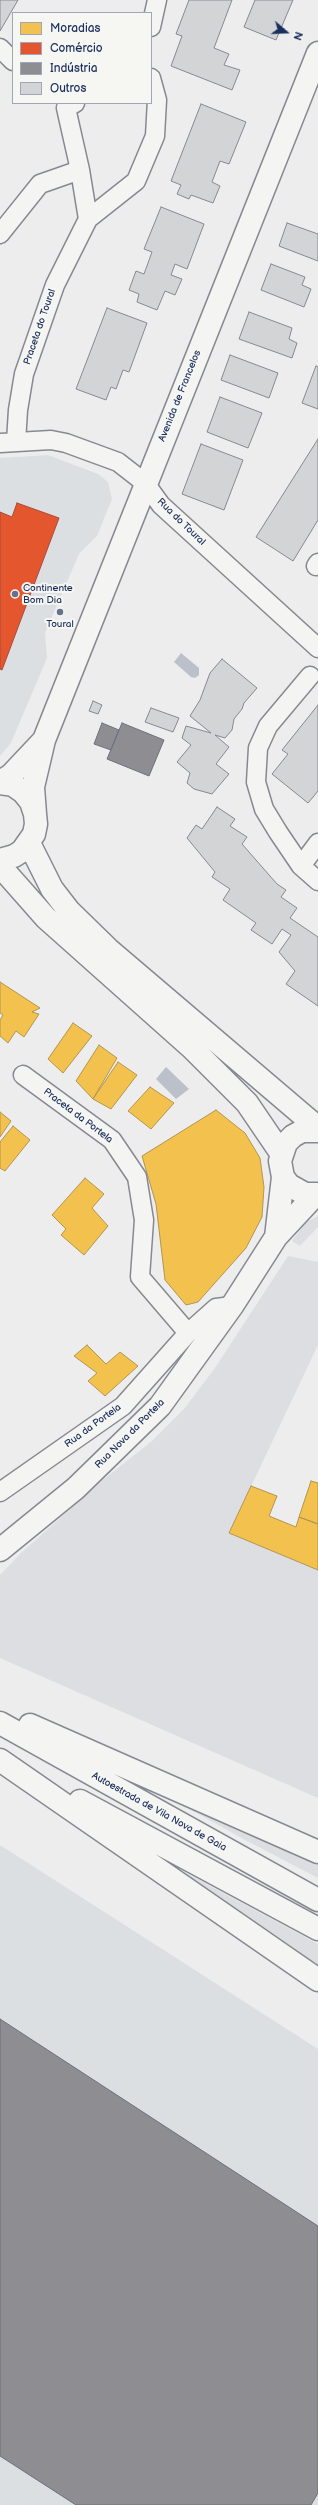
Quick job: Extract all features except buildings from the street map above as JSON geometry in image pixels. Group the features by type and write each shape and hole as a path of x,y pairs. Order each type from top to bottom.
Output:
{"main road":[{"name":"Avenida de Francelos","path":"29,843 34,834 35,814 33,787 44,740 145,483 318,53"},
{"name":"Avenida de Francelos","path":"0,782 11,775 44,740"},
{"path":"0,782 13,785 23,792 31,802 35,814"},
{"path":"0,860 14,856 29,843 52,889 79,921 108,949 318,1129"},
{"path":"0,866 46,918 192,1048 247,1103 281,1153 293,1136 302,1132 318,1129"},
{"name":"Rua Nova da Portela","path":"276,1237 283,1178 280,1165 281,1153"},
{"path":"283,1178 296,1191 316,1194"},
{"name":"Rua Nova da Portela","path":"0,1550 76,1488 160,1406 232,1306 276,1237 316,1194"},
{"path":"0,1712 318,1852"},
{"name":"Autoestrada de Vila Nova de Gaia","path":"0,1723 318,1900"},
{"path":"0,1759 318,1929"},
{"path":"0,1759 318,1980"}],"street":[{"path":"152,22 157,0"},
{"path":"0,48 12,59"},
{"name":"Praceta do Toural","path":"8,442 24,374 55,285 88,219 136,181 155,136 157,100 152,82"},
{"path":"67,105 88,219"},
{"path":"0,234 40,184 80,170"},
{"name":"Rua do Toural","path":"8,442 51,440 66,442 118,462 145,483 161,506 318,648"},
{"path":"310,676 268,726 258,748 256,782 264,809 301,866 318,881"},
{"path":"301,866 318,843"},
{"name":"Praceta da Portela","path":"23,1075 112,1140 137,1176 144,1220 140,1277 188,1334"},
{"name":"Rua da Portela","path":"0,1492 122,1406 188,1334 216,1308 232,1306"}],"shaded area":[{"path":"48,455 98,474 108,482 112,499 97,536 79,554 45,633 47,658 11,743 0,756 0,458"},
{"path":"181,653 199,668 199,675 195,678 191,677 174,662"},
{"path":"166,1067 189,1089 176,1099 156,1079"},
{"path":"318,1216 318,1227 300,1246 292,1241 306,1222"},
{"path":"288,1256 318,1262 318,1345 229,1533 318,1570 318,1798 0,1658 0,1575 20,1554 104,1479 152,1441 184,1409 215,1368"},
{"path":"166,1796 318,1860 318,1878 247,1841"},
{"path":"132,1844 318,1944 318,1970"},
{"path":"0,1845 318,2049 318,2505 0,2505"}],"place":[{"name":"Continente Bom Dia","path":"15,594"},
{"name":"Toural","path":"60,612"}]}
